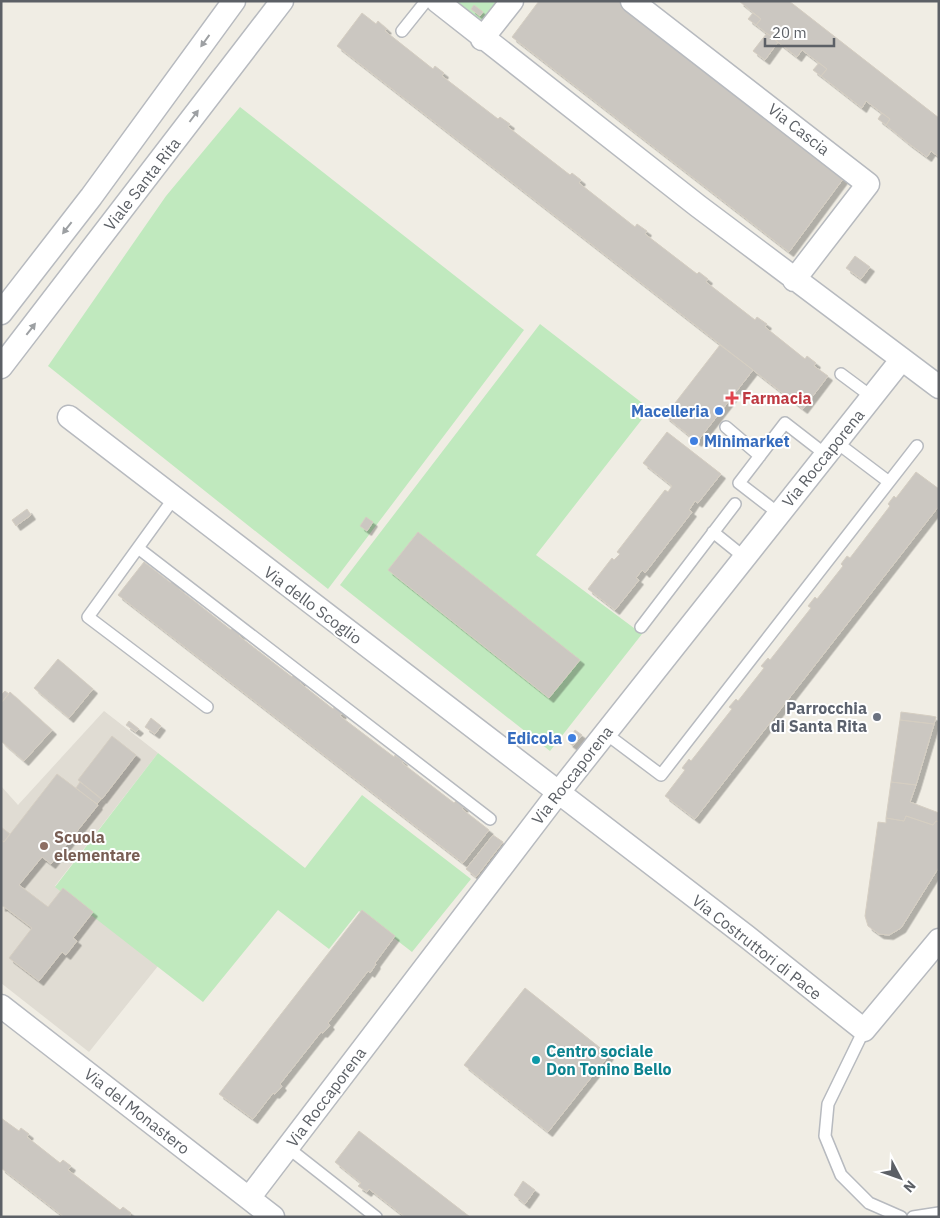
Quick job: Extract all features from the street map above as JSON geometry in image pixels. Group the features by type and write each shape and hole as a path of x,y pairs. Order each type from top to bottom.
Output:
{"street":[{"name":"Viale Santa Rita","path":"1,313 94,193 234,1"},
{"name":"Viale Santa Rita","path":"1,367 282,1"},
{"path":"437,1 482,39 794,280 939,387"},
{"path":"482,39 512,1"},
{"name":"Via Cascia","path":"632,1 868,184 794,280"},
{"path":"94,193 119,214"},
{"name":"Via Roccaporena","path":"249,1198 605,732 902,359"},
{"name":"Via dello Scoglio","path":"69,417 558,793"},
{"name":"Via Costruttori di Pace","path":"558,793 864,1030"},
{"path":"864,1030 939,940"},
{"name":"Via del Monastero","path":"1,1006 273,1217"}],"lane":[{"path":"402,31 426,1"},
{"path":"841,374 872,397"},
{"path":"778,514 739,483 785,423 889,482"},
{"path":"726,427 760,456"},
{"path":"605,732 661,775 917,446"},
{"path":"174,498 88,617 207,707"},
{"path":"640,627 735,504"},
{"path":"713,532 744,557"},
{"path":"138,548 490,819"},
{"path":"864,1030 828,1104 825,1136 841,1175 869,1203 900,1217"},
{"path":"287,1147 376,1217"},
{"path":"913,1217 939,1213"}],"shaded area":[{"name":"Scuola elementare","path":"104,711 158,753 55,886 158,966 89,1052 1,983 1,786 18,805"}],"green space":[{"path":"437,1 508,1 482,39"},
{"path":"240,107 524,330 328,589 48,366 166,196"},
{"path":"540,324 650,409 536,555 642,634 550,751 340,585"},
{"path":"158,753 305,868 362,795 471,879 412,952 359,911 329,949 278,910 203,1002 55,887"}],"building":[{"path":"539,1 620,1 846,175 789,252 512,37"},
{"path":"739,1 789,1 939,118 939,157 931,151 927,157 908,143 886,125 890,119 866,101 862,108 821,76 827,69 802,50 797,57 756,25 761,19"},
{"path":"474,5 483,12 480,16 471,9"},
{"path":"362,13 376,24 378,21 387,29 385,31 433,69 435,66 444,73 442,76 498,119 500,117 510,124 508,127 570,175 572,173 581,180 579,183 635,227 637,224 647,231 645,234 697,274 699,272 708,279 706,282 755,320 757,317 767,324 765,327 805,359 807,356 816,363 814,366 828,376 803,409 337,46"},
{"path":"753,13 761,19 756,25 748,19"},
{"path":"767,33 778,42 765,60 753,51"},
{"path":"819,63 827,69 821,76 813,70"},
{"path":"882,113 890,119 886,125 878,119"},
{"path":"855,256 870,267 861,279 846,268"},
{"path":"720,345 753,370 697,442 665,416"},
{"path":"667,432 721,474 698,503 695,501 689,510 692,512 645,573 642,570 636,578 639,580 615,610 588,589 612,558 614,560 620,554 617,552 665,490 668,492 672,486 643,463"},
{"path":"916,472 939,489 939,506 695,819 665,796 685,770 682,768 689,759 691,761 732,709 729,707 736,699 738,701 764,668 761,666 768,658 770,660 811,608 808,606 815,597 817,599 843,566 841,564 847,556 850,558 890,506 888,504 894,496 896,498"},
{"path":"27,509 31,515 16,526 12,520"},
{"path":"366,517 373,522 367,531 360,526"},
{"path":"418,532 580,660 549,698 388,570"},
{"path":"144,562 171,583 172,581 180,587 179,589 231,630 233,628 241,634 239,636 292,677 294,675 301,681 300,683 333,709 334,707 342,713 340,716 394,757 395,755 403,761 402,763 454,803 456,801 464,807 462,809 489,830 463,863 118,595"},
{"path":"58,659 93,689 69,718 34,688"},
{"path":"5,691 9,694 1,703 1,695"},
{"path":"10,692 52,730 24,761 1,741 1,703"},
{"path":"901,712 936,717 934,724 900,720"},
{"path":"151,718 161,726 155,734 145,727"},
{"path":"900,720 934,724 916,785 891,782"},
{"path":"129,721 139,729 136,732 126,725"},
{"path":"575,730 582,735 573,746 568,742"},
{"path":"112,736 136,755 102,799 78,780"},
{"path":"57,774 98,805 51,864 42,857 19,885 48,907 63,888 93,912 73,938 77,941 66,955 62,952 39,981 9,958 32,928 3,906 1,907 1,840 4,842"},
{"path":"80,782 101,799 97,804 76,788"},
{"path":"891,782 916,785 910,802 939,813 939,822 936,821 933,825 906,816 904,821 886,818"},
{"path":"906,816 933,825 936,821 939,822 939,867 901,928 889,935 879,934 868,926 865,916 878,822 886,823 886,818 904,821"},
{"path":"1,827 10,834 4,842 1,840"},
{"path":"493,835 503,842 476,877 466,869"},
{"path":"362,910 395,936 370,973 368,971 328,1023 330,1025 323,1033 321,1032 280,1084 282,1086 275,1094 273,1093 253,1119 219,1094"},
{"name":"Centro sociale Don Tonino Bello","path":"525,988 609,1055 548,1132 464,1065"},
{"path":"1,1118 19,1131 21,1128 29,1134 27,1137 60,1163 63,1160 71,1166 68,1170 120,1210 123,1207 131,1213 129,1217 64,1217 1,1168"},
{"path":"359,1131 470,1217 405,1217 369,1189 367,1192 358,1186 361,1183 335,1162"},
{"path":"523,1181 535,1190 525,1204 514,1195"}],"place":[{"name":"Farmacia","path":"732,398"},
{"name":"Macelleria","path":"719,411"},
{"name":"Minimarket","path":"694,441"},
{"name":"Parrocchia di Santa Rita","path":"877,717"},
{"name":"Edicola","path":"572,738"},
{"name":"Scuola elementare","path":"44,846"},
{"name":"Centro sociale Don Tonino Bello","path":"536,1060"}]}
